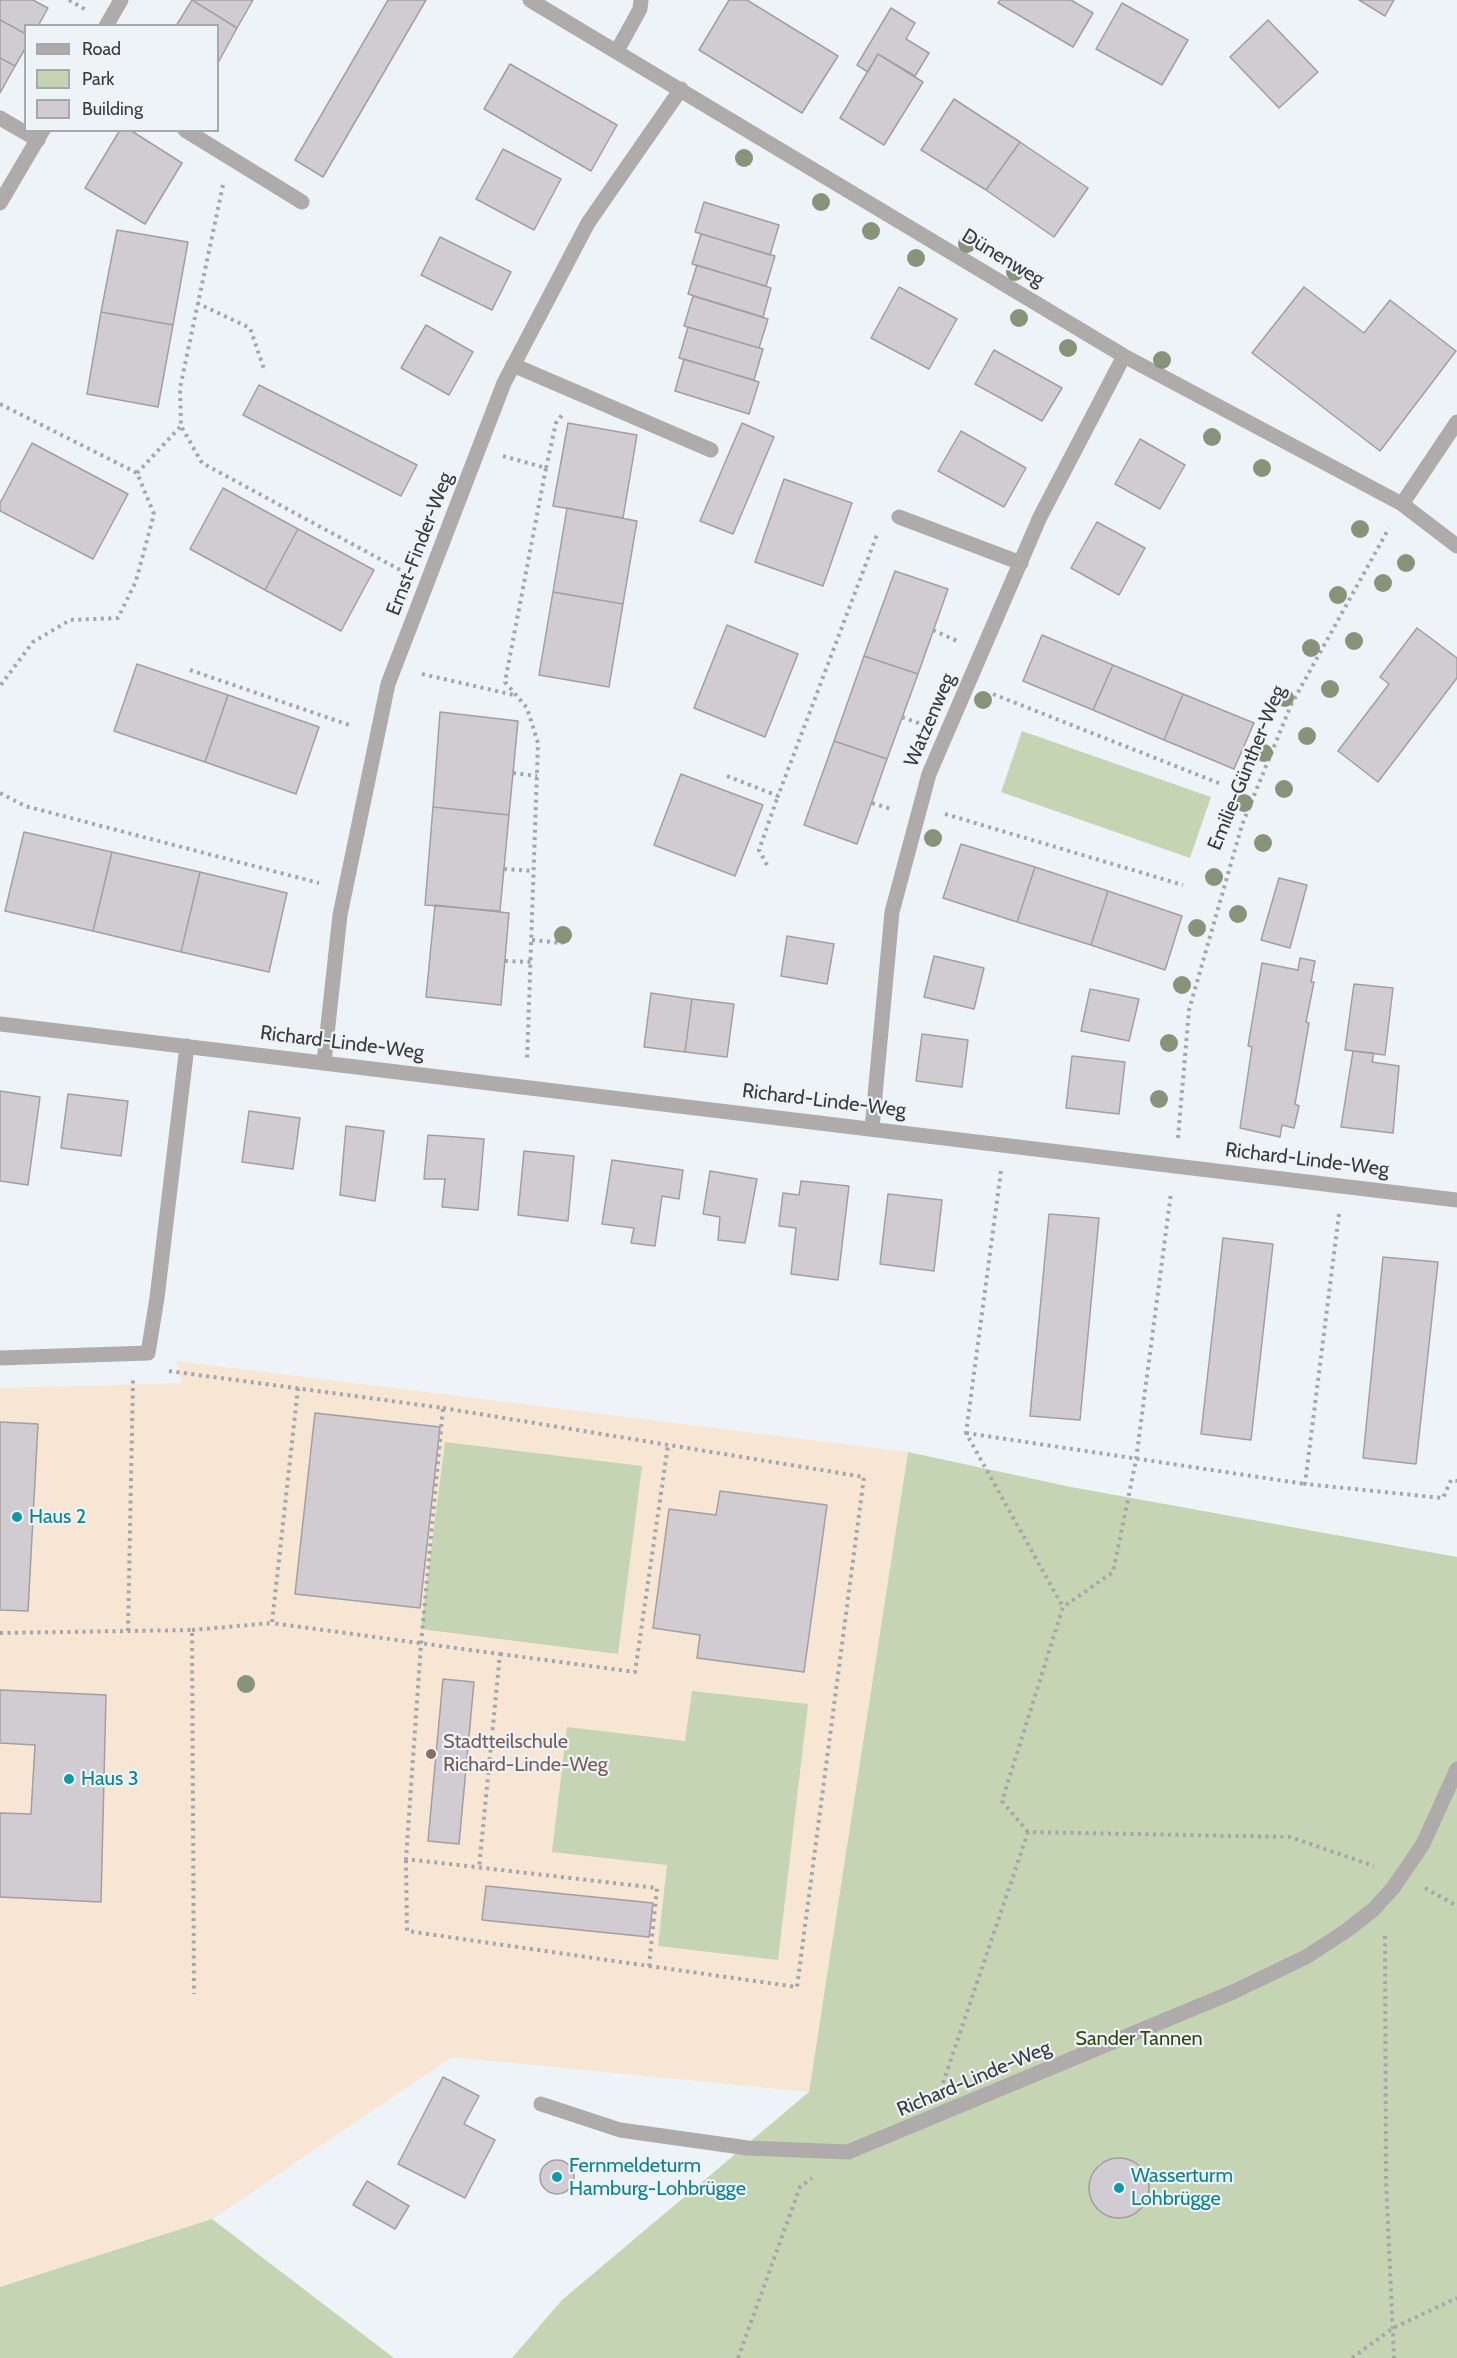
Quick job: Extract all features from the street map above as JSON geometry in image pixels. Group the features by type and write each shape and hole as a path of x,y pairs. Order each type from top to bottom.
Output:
{"street":[{"path":"107,24 121,0"},
{"name":"Dünenweg","path":"530,0 681,88 1124,356 1402,504 1457,546"},
{"path":"616,51 640,9 641,0"},
{"name":"Ernst-Finder-Weg","path":"324,1062 340,915 388,684 513,365 588,223 681,88"},
{"path":"0,118 24,128"},
{"path":"188,132 302,202"},
{"path":"0,203 41,135"},
{"name":"Watzenweg","path":"872,1128 892,912 929,774 1040,517 1124,356"},
{"path":"513,365 711,450"},
{"path":"1402,504 1457,422"},
{"path":"899,517 1021,563"},
{"name":"Richard-Linde-Weg","path":"0,1024 1457,1200"},
{"path":"0,1358 148,1353 159,1287 187,1046"},
{"name":"Richard-Linde-Weg","path":"541,2104 620,2130 748,2148 848,2152 930,2121 1233,1992 1306,1957 1374,1908 1402,1876 1423,1844 1457,1769"}],"path":[{"path":"230,158 217,206 180,388 181,426 202,463 427,584"},
{"path":"197,303 250,328 265,372"},
{"path":"526,1086 538,743 527,708 505,682 556,423 568,406 595,400"},
{"path":"0,404 137,473 154,514 136,581 118,618 70,620 33,642 0,686"},
{"path":"137,473 181,426"},
{"path":"479,449 546,468"},
{"name":"Emilie-Günther-Weg","path":"1063,1607 1113,1572 1136,1460 1175,1165 1189,1010 1242,825 1291,705 1402,504"},
{"path":"767,866 759,850 778,796 881,525 899,517"},
{"path":"395,667 516,695"},
{"path":"190,670 378,735"},
{"path":"968,684 1221,783"},
{"path":"513,773 537,776"},
{"path":"727,776 778,796"},
{"path":"0,793 25,806 345,890"},
{"path":"920,807 1184,885"},
{"path":"504,869 534,871"},
{"path":"532,940 564,943"},
{"path":"505,961 531,962"},
{"path":"1005,1145 966,1433 1063,1607 1002,1801 1028,1832 1290,1837 1402,1876 1457,1906"},
{"path":"1305,1484 1343,1186"},
{"path":"157,1369 443,1408 864,1477 797,1987 407,1931 406,1859 421,1644 443,1408"},
{"path":"128,1631 133,1378"},
{"path":"272,1623 298,1388"},
{"path":"966,1433 1305,1484 1443,1498 1451,1480 1457,1481"},
{"path":"0,1633 192,1630 272,1623 635,1672 668,1445"},
{"path":"192,1630 194,1994"},
{"path":"479,1868 500,1654"},
{"path":"930,2121 1028,1832"},
{"path":"406,1859 657,1888 649,1966"},
{"path":"1374,1908 1385,1929 1386,2180 1394,2358"},
{"path":"738,2358 800,2187 848,2152"},
{"path":"1352,2358 1393,2328 1457,2298"}],"shaded area":[{"name":"Stadtteilschule Richard-Linde-Weg","path":"176,1361 908,1452 809,2092 452,2057 212,2219 0,2287 0,1388 182,1383"}],"green space":[{"path":"1022,731 1211,797 1190,858 1001,792"},
{"path":"445,1442 642,1466 618,1654 421,1629"},
{"name":"Sander Tannen","path":"908,1452 1071,1487 1457,1557 1457,2358 512,2358 562,2300 809,2092"},
{"path":"692,1691 808,1704 778,1960 658,1946 667,1865 552,1852 567,1727 685,1741"},
{"path":"212,2219 394,2358 0,2358 0,2287"}],"building":[{"path":"0,0 33,0 48,8 39,24 24,24 24,33 0,20"},
{"path":"192,0 253,0 237,28"},
{"path":"192,0 237,28 219,61 219,24 177,24"},
{"path":"388,0 426,0 323,177 295,160"},
{"path":"729,0 747,0 838,56 802,113 699,50"},
{"path":"1000,0 1071,0 1093,13 1073,47 998,3"},
{"path":"1359,0 1394,0 1385,16"},
{"path":"1122,3 1188,40 1162,85 1096,49"},
{"path":"891,8 915,23 906,39 929,53 915,76 878,54 868,72 857,65"},
{"path":"0,20 24,33 24,50 15,66 0,58"},
{"path":"1268,20 1318,72 1279,108 1230,57"},
{"path":"878,54 923,82 884,145 840,118"},
{"path":"0,58 15,66 0,93"},
{"path":"510,64 617,125 591,171 484,109"},
{"path":"954,99 1020,142 986,190 921,150"},
{"path":"119,132 133,132 182,163 145,224 85,188"},
{"path":"1020,142 1088,188 1054,237 986,190"},
{"path":"503,149 561,179 534,230 476,199"},
{"path":"704,202 779,225 770,255 695,232"},
{"path":"117,230 188,242 173,325 101,312"},
{"path":"701,234 775,256 766,286 692,264"},
{"path":"440,237 511,272 492,310 421,275"},
{"path":"697,265 771,288 763,317 688,294"},
{"path":"899,287 957,319 929,369 871,338"},
{"path":"1304,287 1364,333 1390,300 1456,351 1380,451 1252,353"},
{"path":"693,296 768,319 759,348 684,326"},
{"path":"101,312 173,325 158,407 87,394"},
{"path":"426,325 473,352 449,395 401,368"},
{"path":"688,327 763,349 754,380 679,358"},
{"path":"994,350 1062,388 1042,421 975,384"},
{"path":"684,359 759,382 749,414 675,391"},
{"path":"259,385 417,465 401,496 243,415"},
{"path":"568,423 637,435 623,518 553,506"},
{"path":"742,423 774,437 733,534 700,521"},
{"path":"961,431 1026,468 1004,507 938,471"},
{"path":"1140,439 1185,465 1160,509 1115,484"},
{"path":"32,443 128,494 93,559 0,511 0,503"},
{"path":"784,479 852,503 823,586 755,562"},
{"path":"223,488 298,529 265,590 190,549"},
{"path":"567,508 637,521 623,604 553,592"},
{"path":"1097,522 1145,548 1119,595 1071,568"},
{"path":"298,529 374,570 341,631 265,590"},
{"path":"895,571 948,589 918,674 864,656"},
{"path":"553,592 623,604 609,687 539,675"},
{"path":"727,625 798,654 765,737 694,708"},
{"path":"1417,628 1457,658 1457,678 1378,782 1338,751 1389,684 1380,677"},
{"path":"1042,635 1113,665 1093,710 1023,681"},
{"path":"864,656 918,674 887,759 834,741"},
{"path":"137,664 228,695 205,762 114,731"},
{"path":"1113,665 1183,694 1164,740 1093,710"},
{"path":"1183,694 1254,723 1234,769 1164,740"},
{"path":"228,695 319,727 296,794 205,762"},
{"path":"440,712 518,721 509,815 433,807"},
{"path":"834,741 887,759 857,844 804,825"},
{"path":"681,774 763,805 735,876 654,845"},
{"path":"433,807 509,815 500,911 425,905"},
{"path":"24,832 112,852 93,931 5,911"},
{"path":"961,844 1035,867 1017,922 943,898"},
{"path":"112,852 200,872 181,952 93,931"},
{"path":"1035,867 1108,891 1091,945 1017,922"},
{"path":"200,872 287,893 269,972 181,952"},
{"path":"1279,878 1307,885 1290,948 1261,940"},
{"path":"1108,891 1182,916 1165,970 1091,945"},
{"path":"435,905 509,913 501,1005 426,997"},
{"path":"787,936 834,944 827,984 781,976"},
{"path":"934,956 984,968 974,1009 924,997"},
{"path":"1300,958 1315,961 1311,982 1314,982 1306,1022 1309,1023 1295,1104 1299,1106 1294,1128 1282,1125 1280,1137 1240,1128 1252,1047 1248,1046 1262,963 1298,970"},
{"path":"1354,984 1393,988 1385,1055 1345,1050"},
{"path":"1090,989 1139,999 1129,1041 1081,1031"},
{"path":"651,993 692,999 685,1052 644,1047"},
{"path":"692,999 734,1004 727,1057 685,1052"},
{"path":"922,1034 968,1040 962,1087 916,1081"},
{"path":"1353,1051 1374,1053 1372,1062 1399,1066 1393,1133 1341,1127"},
{"path":"1072,1056 1125,1062 1119,1114 1066,1108"},
{"path":"0,1091 40,1097 28,1185 0,1181"},
{"path":"68,1094 128,1101 121,1156 61,1148"},
{"path":"249,1111 300,1118 293,1169 242,1162"},
{"path":"346,1126 384,1131 375,1201 340,1195"},
{"path":"428,1135 484,1139 478,1210 442,1207 445,1179 424,1179"},
{"path":"524,1151 574,1156 568,1221 518,1215"},
{"path":"612,1160 683,1170 679,1199 662,1196 655,1246 631,1243 634,1228 602,1224"},
{"path":"710,1171 757,1179 745,1243 718,1240 720,1217 703,1214"},
{"path":"801,1181 849,1186 838,1280 791,1274 796,1228 779,1226 783,1193 799,1195"},
{"path":"888,1194 942,1200 934,1271 880,1264"},
{"path":"1049,1214 1099,1218 1080,1420 1030,1416"},
{"path":"1223,1238 1273,1244 1251,1440 1201,1434"},
{"path":"1383,1257 1438,1262 1416,1464 1363,1458"},
{"path":"315,1413 440,1427 420,1608 295,1594"},
{"name":"Haus 2","path":"0,1422 38,1424 28,1611 0,1610"},
{"path":"720,1491 827,1505 804,1672 697,1658 700,1635 653,1628 669,1509 716,1515"},
{"path":"443,1679 474,1682 459,1844 428,1841"},
{"name":"Haus 3","path":"0,1690 106,1695 101,1902 0,1897 0,1813 31,1814 35,1745 0,1743"},
{"path":"486,1886 653,1903 649,1937 482,1920"},
{"path":"443,2077 479,2096 464,2124 495,2140 465,2198 398,2164"},
{"name":"Wasserturm Lohbrügge","path":"1113,2158 1125,2158 1136,2163 1144,2171 1149,2188 1147,2200 1136,2213 1125,2218 1113,2218 1102,2213 1094,2205 1089,2194 1089,2182 1094,2171 1102,2163"},
{"name":"Fernmeldeturm Hamburg-Lohbrügge","path":"557,2160 569,2165 574,2177 569,2189 557,2194 545,2189 540,2177 545,2165"},
{"path":"367,2181 409,2206 395,2229 353,2205"}],"place":[{"name":"Haus 2","path":"17,1517"},
{"name":"Stadtteilschule Richard-Linde-Weg","path":"431,1754"},
{"name":"Haus 3","path":"69,1779"},
{"name":"Fernmeldeturm Hamburg-Lohbrügge","path":"557,2177"},
{"name":"Wasserturm Lohbrügge","path":"1119,2188"}]}
